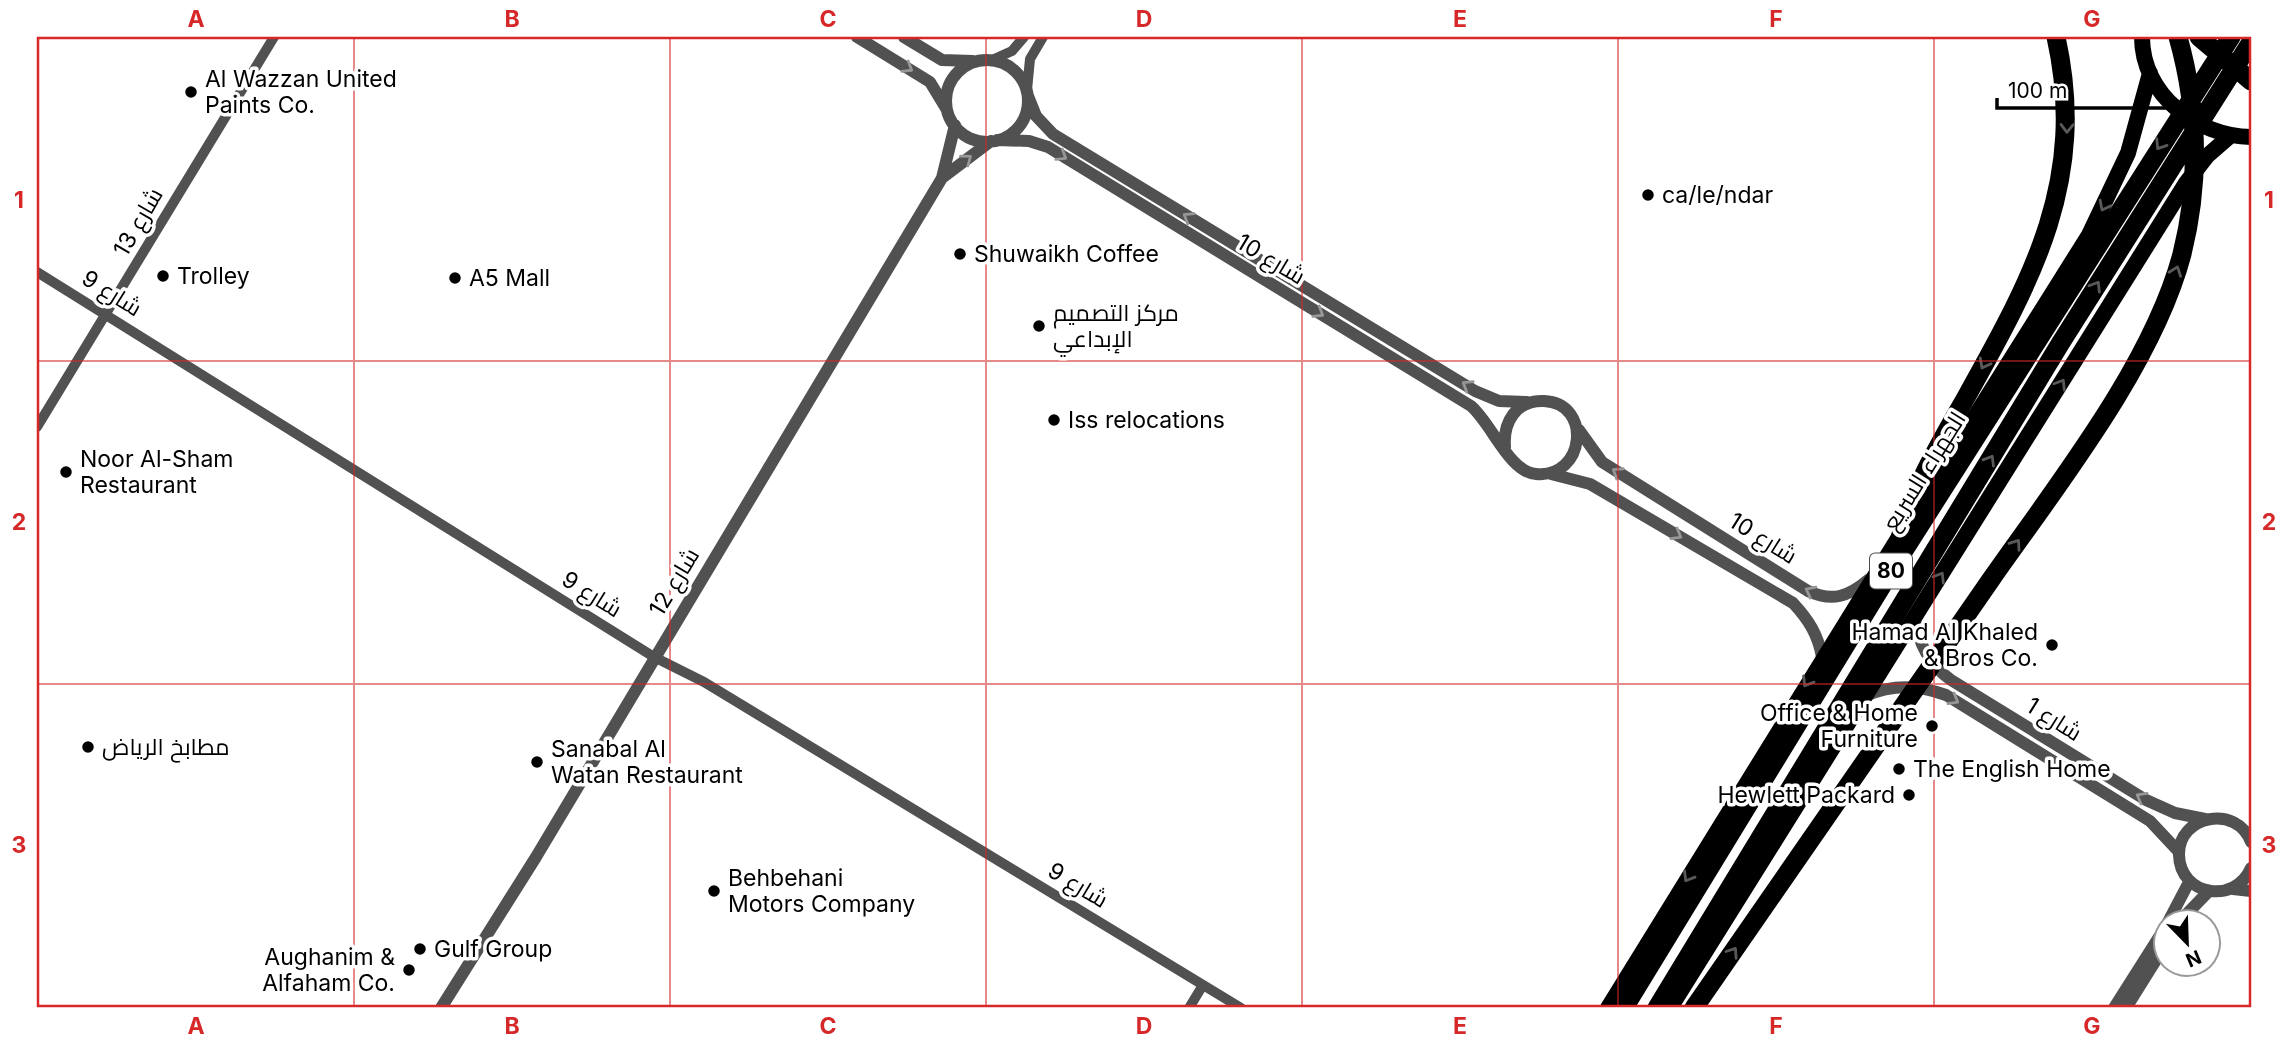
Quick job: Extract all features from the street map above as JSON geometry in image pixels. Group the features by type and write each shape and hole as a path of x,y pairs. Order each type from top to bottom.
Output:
{"highway":[{"path":"1894,566 1903,523 1917,486 2007,320 2053,215 2063,177 2067,141 2067,103 2056,37"},
{"path":"1694,1008 2098,426 2162,308 2181,255 2193,201 2195,168 2192,103 2178,37"},
{"path":"2199,37 2251,81"},
{"path":"2215,37 2251,64"},
{"name":"الجهراء السريع","path":"1624,1008 1894,566 2231,37"},
{"name":"80","path":"1657,1008 2053,356 2251,42"}],"main road":[{"path":"2142,37 2150,73 2174,107 2209,130 2230,136 2251,137"},
{"name":"الجهراء السريع","path":"1608,1008 1871,578 2089,235 2128,153 2150,73"},
{"path":"1670,1008 2186,183 2207,156 2230,136"}],"street":[{"name":"شارع 13","path":"37,427 274,37"},
{"path":"857,37 930,82 955,125 977,140 994,141 1017,128 1024,119 1030,59 1043,37"},
{"path":"904,37 942,60 976,61 992,60 1012,51 1024,37"},
{"path":"992,60 1014,70 1028,93"},
{"path":"948,111 949,86 965,67 976,61"},
{"name":"شارع 10","path":"1028,93 1037,116 1053,134 1212,232 1475,391 1499,401 1531,402"},
{"name":"شارع 12","path":"441,1008 536,857 942,177 955,125"},
{"name":"شارع 10","path":"994,141 1029,141 1048,147 1471,406 1483,416 1504,447"},
{"name":"شارع 12","path":"942,177 994,141"},
{"path":"1205,245 1212,232"},
{"name":"شارع 9","path":"37,272 653,657 704,682 1241,1008"},
{"path":"1531,402 1558,404 1568,412 1577,428 1578,443 1574,456 1564,467 1550,474 1532,474 1520,469 1504,447 1508,419 1518,408 1531,402"},
{"name":"شارع 10","path":"1577,428 1602,462 1808,591 1822,597 1838,598 1854,592 1871,578"},
{"name":"شارع 10","path":"1550,474 1590,484 1793,603 1806,617 1818,638 1822,657"},
{"name":"شارع 1","path":"1915,617 1922,648 1934,666 1951,680 2146,800 2175,813 2205,819 2230,820 2241,827 2251,842"},
{"name":"شارع 1","path":"1866,696 1903,686 1929,689 1947,695 2150,821 2179,852"},
{"path":"2205,819 2192,826 2183,838 2179,852 2180,866 2189,883 2208,892 2233,889 2251,891"},
{"path":"2233,889 2243,882 2251,868"},
{"path":"2176,908 2189,883"},
{"path":"2193,908 2208,892"},
{"path":"2114,1008 2152,948"},
{"path":"2126,1008 2152,965"},
{"path":"1189,1008 1203,985"}],"place":[{"name":"Al Wazzan United Paints Co.","path":"191,92"},
{"name":"ca/le/ndar","path":"1648,195"},
{"name":"Shuwaikh Coffee","path":"960,254"},
{"name":"Trolley","path":"163,276"},
{"name":"A5 Mall","path":"455,278"},
{"name":"مركز التصميم الإبداعي","path":"1039,326"},
{"name":"Iss relocations","path":"1054,420"},
{"name":"Noor Al-Sham Restaurant","path":"66,472"},
{"name":"Hamad Al Khaled & Bros Co.","path":"2052,645"},
{"name":"Office & Home Furniture","path":"1932,726"},
{"name":"مطابخ الرياض","path":"88,747"},
{"name":"Sanabal Al Watan Restaurant","path":"537,762"},
{"name":"The English Home","path":"1899,769"},
{"name":"Hewlett Packard","path":"1909,795"},
{"name":"Behbehani Motors Company","path":"714,891"},
{"name":"Gulf Group","path":"420,949"},
{"name":"Aughanim & Alfaham Co.","path":"409,970"}]}
